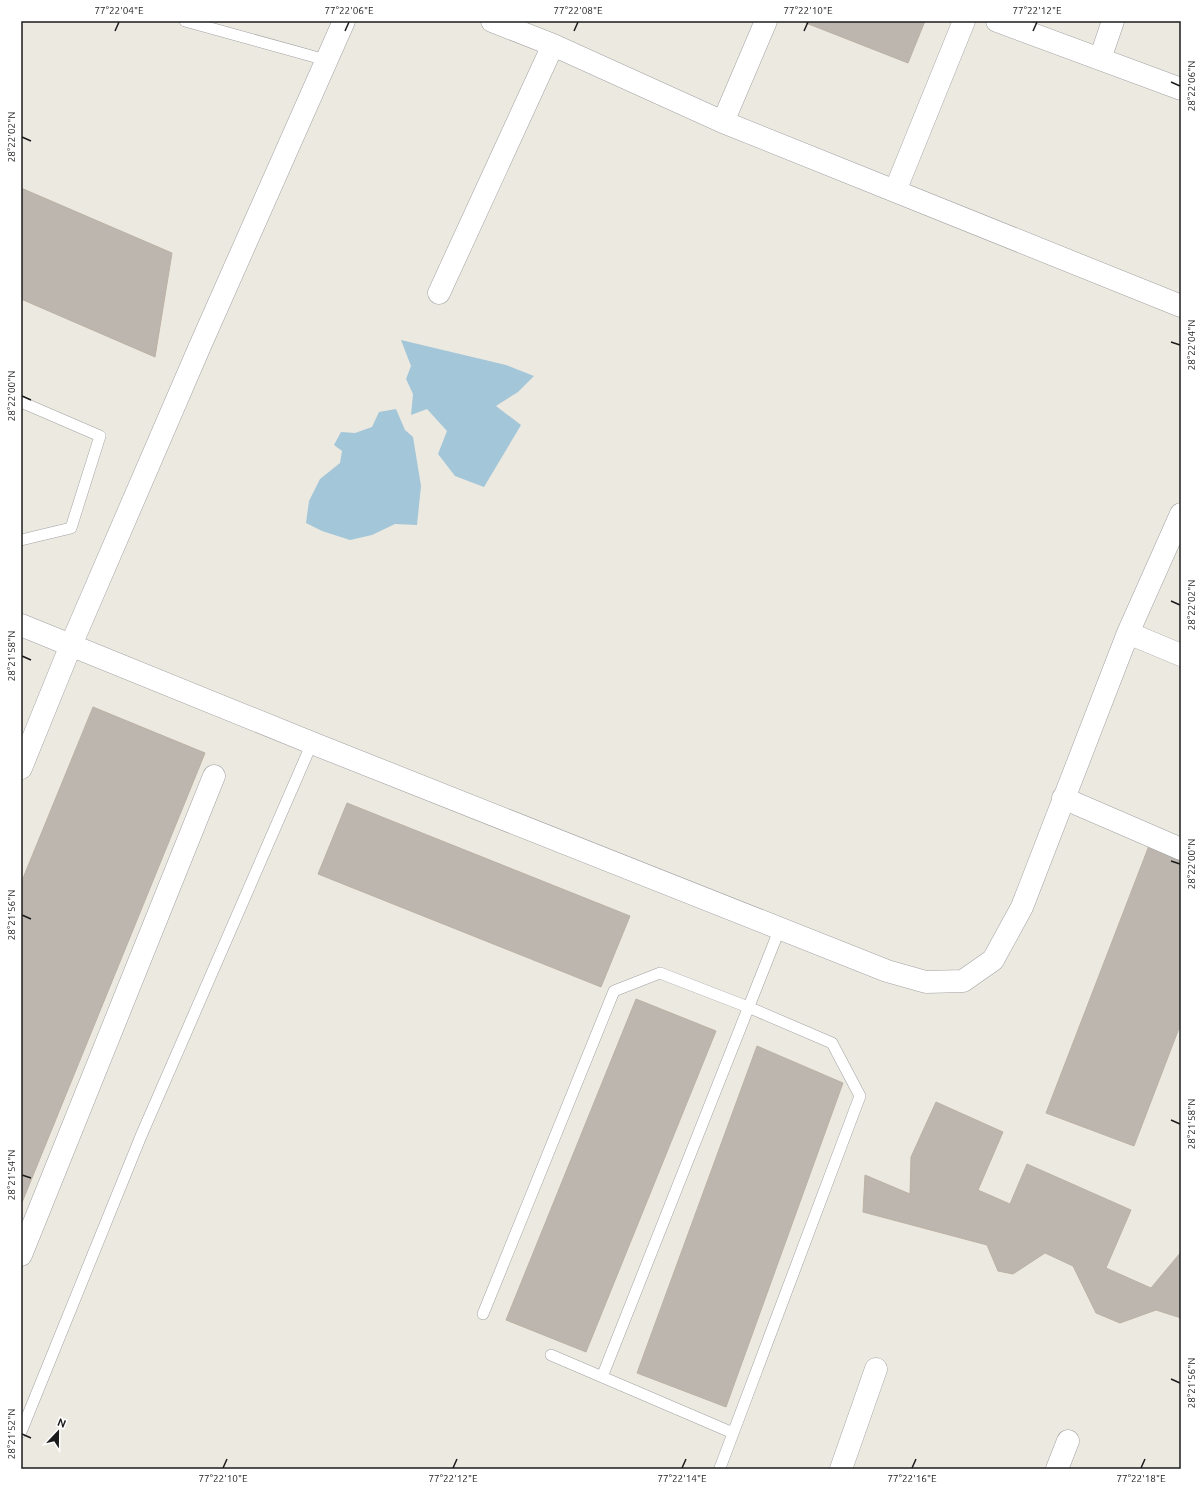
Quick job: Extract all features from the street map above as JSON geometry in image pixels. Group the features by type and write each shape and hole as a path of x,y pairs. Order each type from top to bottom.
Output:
{"street":[{"path":"21,768 71,645 344,21"},
{"path":"492,21 553,45 723,122 1181,306"},
{"path":"723,122 766,21"},
{"path":"895,191 964,21"},
{"path":"997,21 1181,89"},
{"path":"1100,59 1113,21"},
{"path":"439,293 553,45"},
{"path":"21,625 312,743 887,971 926,982 963,981 993,960 1022,907 1128,633 1181,514"},
{"path":"1128,633 1181,655"},
{"path":"21,1255 214,776"},
{"path":"1063,798 1181,849"},
{"path":"841,1469 876,1369"},
{"path":"1057,1469 1068,1440"}],"lane":[{"path":"185,21 326,60"},
{"path":"21,402 100,436 71,528 21,540"},
{"path":"21,1432 141,1136 312,743"},
{"path":"602,1377 780,928"},
{"path":"483,1314 614,991 660,974 748,1007 832,1043 860,1096 720,1468"},
{"path":"550,1355 733,1433"}],"water":[{"path":"401,340 506,365 534,376 518,392 496,406 521,425 484,487 455,476 438,454 447,431 427,409 411,415 413,394 406,379 411,366"},
{"path":"396,409 405,430 413,437 421,486 417,525 395,524 372,535 350,540 322,531 306,523 309,501 320,479 340,463 342,451 334,445 341,432 355,433 372,427 379,412"}],"building":[{"path":"807,21 925,21 908,63 806,23"},
{"path":"21,188 172,253 155,357 21,299"},
{"path":"93,707 205,753 21,1205 21,883"},
{"path":"347,803 630,916 601,987 318,874"},
{"path":"1150,843 1181,855 1181,1023 1134,1146 1046,1113"},
{"path":"636,999 716,1031 586,1352 506,1320"},
{"path":"757,1046 843,1083 726,1407 637,1373"},
{"path":"936,1102 1003,1132 978,1190 1010,1204 1027,1164 1131,1210 1106,1268 1151,1288 1181,1252 1181,1318 1156,1310 1120,1323 1096,1313 1073,1266 1045,1253 1013,1274 998,1271 987,1245 863,1212 865,1175 910,1194 911,1157"}]}
